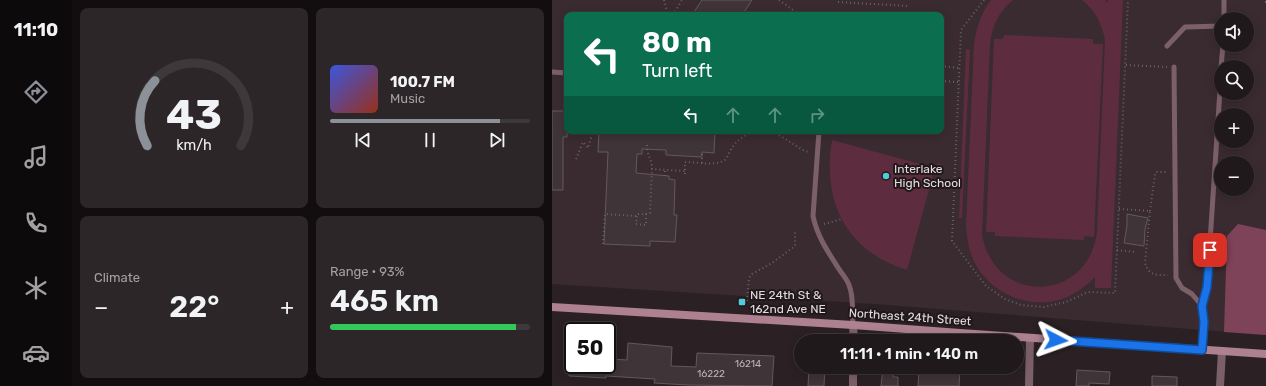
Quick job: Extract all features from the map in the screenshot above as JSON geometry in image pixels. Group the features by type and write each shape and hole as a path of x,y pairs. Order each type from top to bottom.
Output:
{"main road":[{"name":"Northeast 24th Street","path":"552,307 853,325 1266,354"}],"street":[{"path":"853,325 854,334"},
{"path":"1029,386 1030,338"},
{"path":"1220,386 1222,351"},
{"path":"853,374 853,386"}],"lane":[{"path":"1224,0 1224,12"},
{"path":"1167,46 1185,27 1214,26"},
{"path":"1174,67 1176,276 1182,288 1192,294 1202,306"},
{"path":"552,72 564,73"},
{"path":"1202,350 1204,322 1202,306 1207,287 1219,100"},
{"path":"819,134 813,216 815,227 823,245 848,283 852,295 851,310 853,325"}],"path":[{"path":"664,0 667,12"},
{"path":"674,12 682,0"},
{"path":"779,0 796,12"},
{"path":"984,0 961,30 952,241 981,280 991,290 1005,299 1021,305 1044,307 1066,302 1088,292 1115,293 1128,0"},
{"path":"838,2 908,6"},
{"path":"1126,65 1174,67"},
{"path":"944,66 959,68"},
{"path":"944,81 958,82"},
{"path":"576,159 583,142 588,148 592,134"},
{"path":"685,174 685,162 715,163 724,160 727,158 734,145 740,138 749,134"},
{"path":"777,134 795,146 808,152"},
{"path":"603,244 605,214 636,216 637,214 641,213 650,213 652,161 647,154 648,145"},
{"path":"702,152 702,163"},
{"path":"652,169 685,171"},
{"path":"665,170 665,176"},
{"path":"1175,173 1156,172 1154,174 1145,263 1147,270 1152,274 1176,276"},
{"path":"1119,210 1150,211"},
{"path":"636,216 636,224 642,226 646,225 646,214"},
{"path":"824,224 842,219"},
{"path":"747,301 749,278 752,274 772,263 795,246 795,232"},
{"path":"1117,250 1136,252"}],"shaded area":[{"name":"Interlake High School","path":"552,0 1266,0 1266,335 875,304 552,284"},
{"path":"991,0 1013,0 1008,4 997,19 992,31 990,44 982,235 990,258 1004,274 1022,284 1041,287 1060,283 1077,272 1090,255 1097,232 1105,40 1102,28 1097,18 1091,8 1082,0 1105,0 1107,3 1108,0 1123,0 1111,288 1095,288 1095,277 1078,291 1069,296 1059,300 1033,302 1008,295 997,288 979,270 973,259 967,238 966,226 974,43 980,20"},
{"path":"1004,35 1093,39 1093,44 1103,44 1094,237 1084,236 1084,240 995,236 995,232 986,232 994,39 1003,39"},
{"path":"966,49 970,50 962,218 959,218"},
{"path":"832,140 931,167 940,163 942,166 934,171 907,270 886,262 868,250 854,237 843,221 835,203 831,184 830,163"},
{"path":"1238,224 1266,230 1266,335 1224,332 1227,236"}],"building":[{"path":"702,0 752,0 744,12 694,12"},
{"path":"552,111 564,111 564,134 567,134 567,137 563,137 563,190 552,190"},
{"path":"599,134 715,134 714,153 702,152 702,157 666,155 666,150 642,149 642,154 637,154 636,173 669,176 669,179 675,180 674,215 677,215 675,242 650,241 650,246 604,244 608,152 598,152"},
{"path":"1127,214 1148,218 1145,229 1144,246 1124,243 1127,226"},
{"path":"628,343 672,347 671,366 696,367 697,353 774,356 772,386 688,385 654,383 655,379 606,376 606,378 569,376 569,374 616,374 616,359 627,360"},
{"path":"1077,370 1110,372 1109,384 1089,383 1089,386 1076,386"},
{"path":"809,374 825,374 824,386 808,386"},
{"path":"882,374 893,374 893,377 898,377 898,386 881,386"},
{"path":"919,374 960,374 959,386 918,386"},
{"path":"1152,376 1177,377 1177,386 1152,386"}],"place":[{"name":"Interlake High School","path":"886,176"},
{"name":"NE 24th St & 162nd Ave NE","path":"742,302"}],"route":[{"path":"1056,340 1202,350 1204,337 1202,306 1207,287 1210,250"}]}
